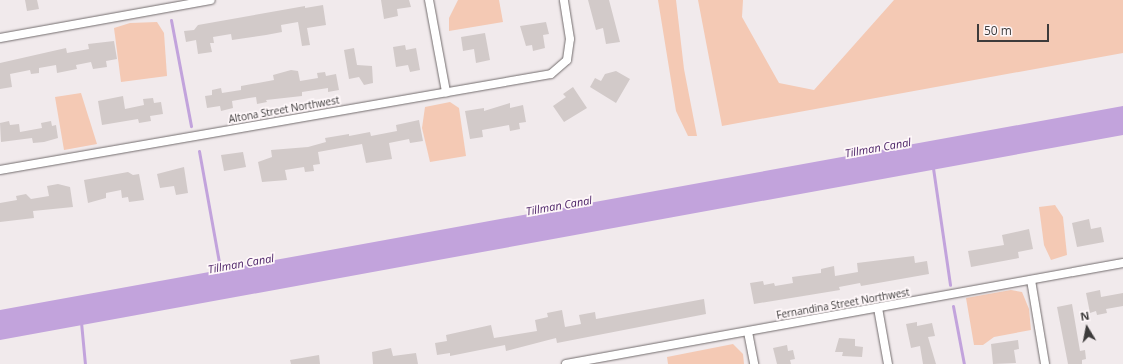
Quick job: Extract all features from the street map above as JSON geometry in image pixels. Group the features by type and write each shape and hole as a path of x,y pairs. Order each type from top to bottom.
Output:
{"street":[{"path":"0,38 211,0"},
{"path":"429,0 446,92"},
{"name":"Altona Street Northwest","path":"0,170 551,74 567,60 570,39 564,0"},
{"name":"Fernandina Street Northwest","path":"566,364 1123,263"},
{"path":"1031,280 1045,364"},
{"path":"878,308 888,364"},
{"path":"748,332 754,364"}],"shaded area":[{"path":"458,0 499,0 503,22 449,31 449,18"},
{"path":"658,0 676,0 684,69 697,136 688,136 676,111"},
{"path":"698,0 743,0 742,17 779,83 814,90 894,0 1123,0 1123,53 722,126"},
{"path":"157,22 164,33 167,76 121,82 114,28 130,23"},
{"path":"81,93 97,144 64,150 55,97"},
{"path":"450,102 459,108 466,156 430,162 422,128 425,107"},
{"path":"1123,106 1123,135 0,340 0,310"},
{"path":"1055,205 1063,217 1067,255 1051,260 1044,245 1039,207"},
{"path":"1011,290 1022,292 1029,309 1031,330 994,337 983,345 974,345 966,298"},
{"path":"733,344 743,354 744,364 668,364 667,357"}],"building":[{"path":"25,0 37,0 39,9 27,11"},
{"path":"381,0 409,0 411,7 397,9 398,16 384,19"},
{"path":"588,0 609,0 620,42 606,44 603,28 596,30"},
{"path":"323,5 326,25 307,28 310,45 302,46 298,22 281,25 282,32 266,35 232,40 231,34 213,37 214,43 210,43 212,52 198,54 196,40 186,42 184,31 194,30 198,25 305,6 305,8"},
{"path":"546,22 549,34 543,35 545,48 533,51 532,45 526,46 520,26"},
{"path":"485,33 490,60 476,63 474,49 463,51 461,37"},
{"path":"114,41 117,59 106,61 107,67 93,69 91,62 76,65 77,69 57,73 56,65 39,68 39,73 31,74 30,70 10,74 12,87 0,89 0,63 66,48 67,53 89,49 88,44"},
{"path":"405,45 406,50 416,48 420,70 410,72 408,65 396,67 393,47"},
{"path":"354,48 357,65 372,66 373,83 364,85 359,77 349,79 344,50"},
{"path":"291,70 298,71 300,81 318,78 317,73 325,72 326,76 336,74 339,90 328,92 328,88 302,92 302,96 266,100 267,102 257,104 256,97 232,101 233,108 221,111 220,106 207,108 205,96 212,95 212,90 221,88 222,93 241,90 241,86 274,80 273,75"},
{"path":"616,71 630,79 616,103 590,87 595,78 601,81 605,74"},
{"path":"573,87 587,108 564,122 553,106 566,97 563,94"},
{"path":"123,96 125,109 144,105 143,99 153,98 154,103 161,102 163,114 150,116 151,121 139,123 138,119 102,125 98,101"},
{"path":"510,103 510,108 523,105 526,122 519,123 520,129 510,131 509,125 482,130 483,137 470,139 465,111 484,108 484,111"},
{"path":"419,120 423,141 410,143 409,139 389,143 392,159 366,163 362,144 318,152 320,164 313,165 314,171 305,172 304,167 285,170 287,180 262,182 258,162 272,157 271,150 308,147 326,142 325,138 349,134 349,136 370,132 371,136 397,131 396,125"},
{"path":"9,121 10,125 19,124 20,132 42,128 41,123 51,121 52,126 56,125 58,138 33,143 32,138 1,142 0,123"},
{"path":"243,152 246,167 224,171 221,155"},
{"path":"184,167 188,193 176,195 174,186 160,188 157,174"},
{"path":"128,172 133,175 139,174 144,200 129,202 128,197 122,198 121,190 106,193 106,198 88,203 84,180"},
{"path":"58,184 70,187 73,207 33,211 34,218 0,222 0,203 17,200 16,196 26,194 31,199 49,196 47,186"},
{"path":"1089,219 1091,229 1101,227 1104,242 1077,247 1072,223"},
{"path":"1029,229 1033,249 1018,252 1019,258 971,267 968,251 1004,245 1002,235"},
{"path":"914,256 915,263 927,261 929,274 861,286 860,283 839,287 840,290 754,304 750,283 763,281 764,285 774,283 775,286 793,283 792,277 821,273 821,269 834,266 835,276 858,272 857,263"},
{"path":"1100,290 1101,297 1123,293 1123,306 1106,309 1107,313 1097,315 1096,311 1090,313 1086,293"},
{"path":"704,299 706,314 557,343 556,338 506,351 505,345 450,356 450,353 437,355 435,343 447,341 446,335 491,325 494,338 537,331 535,320 548,317 547,313 562,310 565,327 581,324 579,315 595,312 596,319"},
{"path":"1072,304 1080,351 1085,350 1086,359 1082,360 1082,364 1068,364 1057,307"},
{"path":"917,322 917,326 932,323 935,336 928,337 936,364 923,364 920,346 911,348 906,324"},
{"path":"839,338 855,339 855,346 863,347 862,357 842,356 843,352 835,352"},
{"path":"1018,340 1019,349 1014,350 1016,363 993,364 991,344"},
{"path":"787,345 788,351 793,350 795,359 790,360 791,364 777,364 773,348"},
{"path":"391,348 393,356 416,353 418,364 373,364 372,352"},
{"path":"319,355 320,364 291,364 290,360"}],"waterway":[{"path":"171,20 191,126"},
{"name":"Tillman Canal","path":"199,151 221,273"},
{"path":"933,168 950,285"},
{"path":"953,306 964,364"},
{"path":"81,322 85,364"}]}
